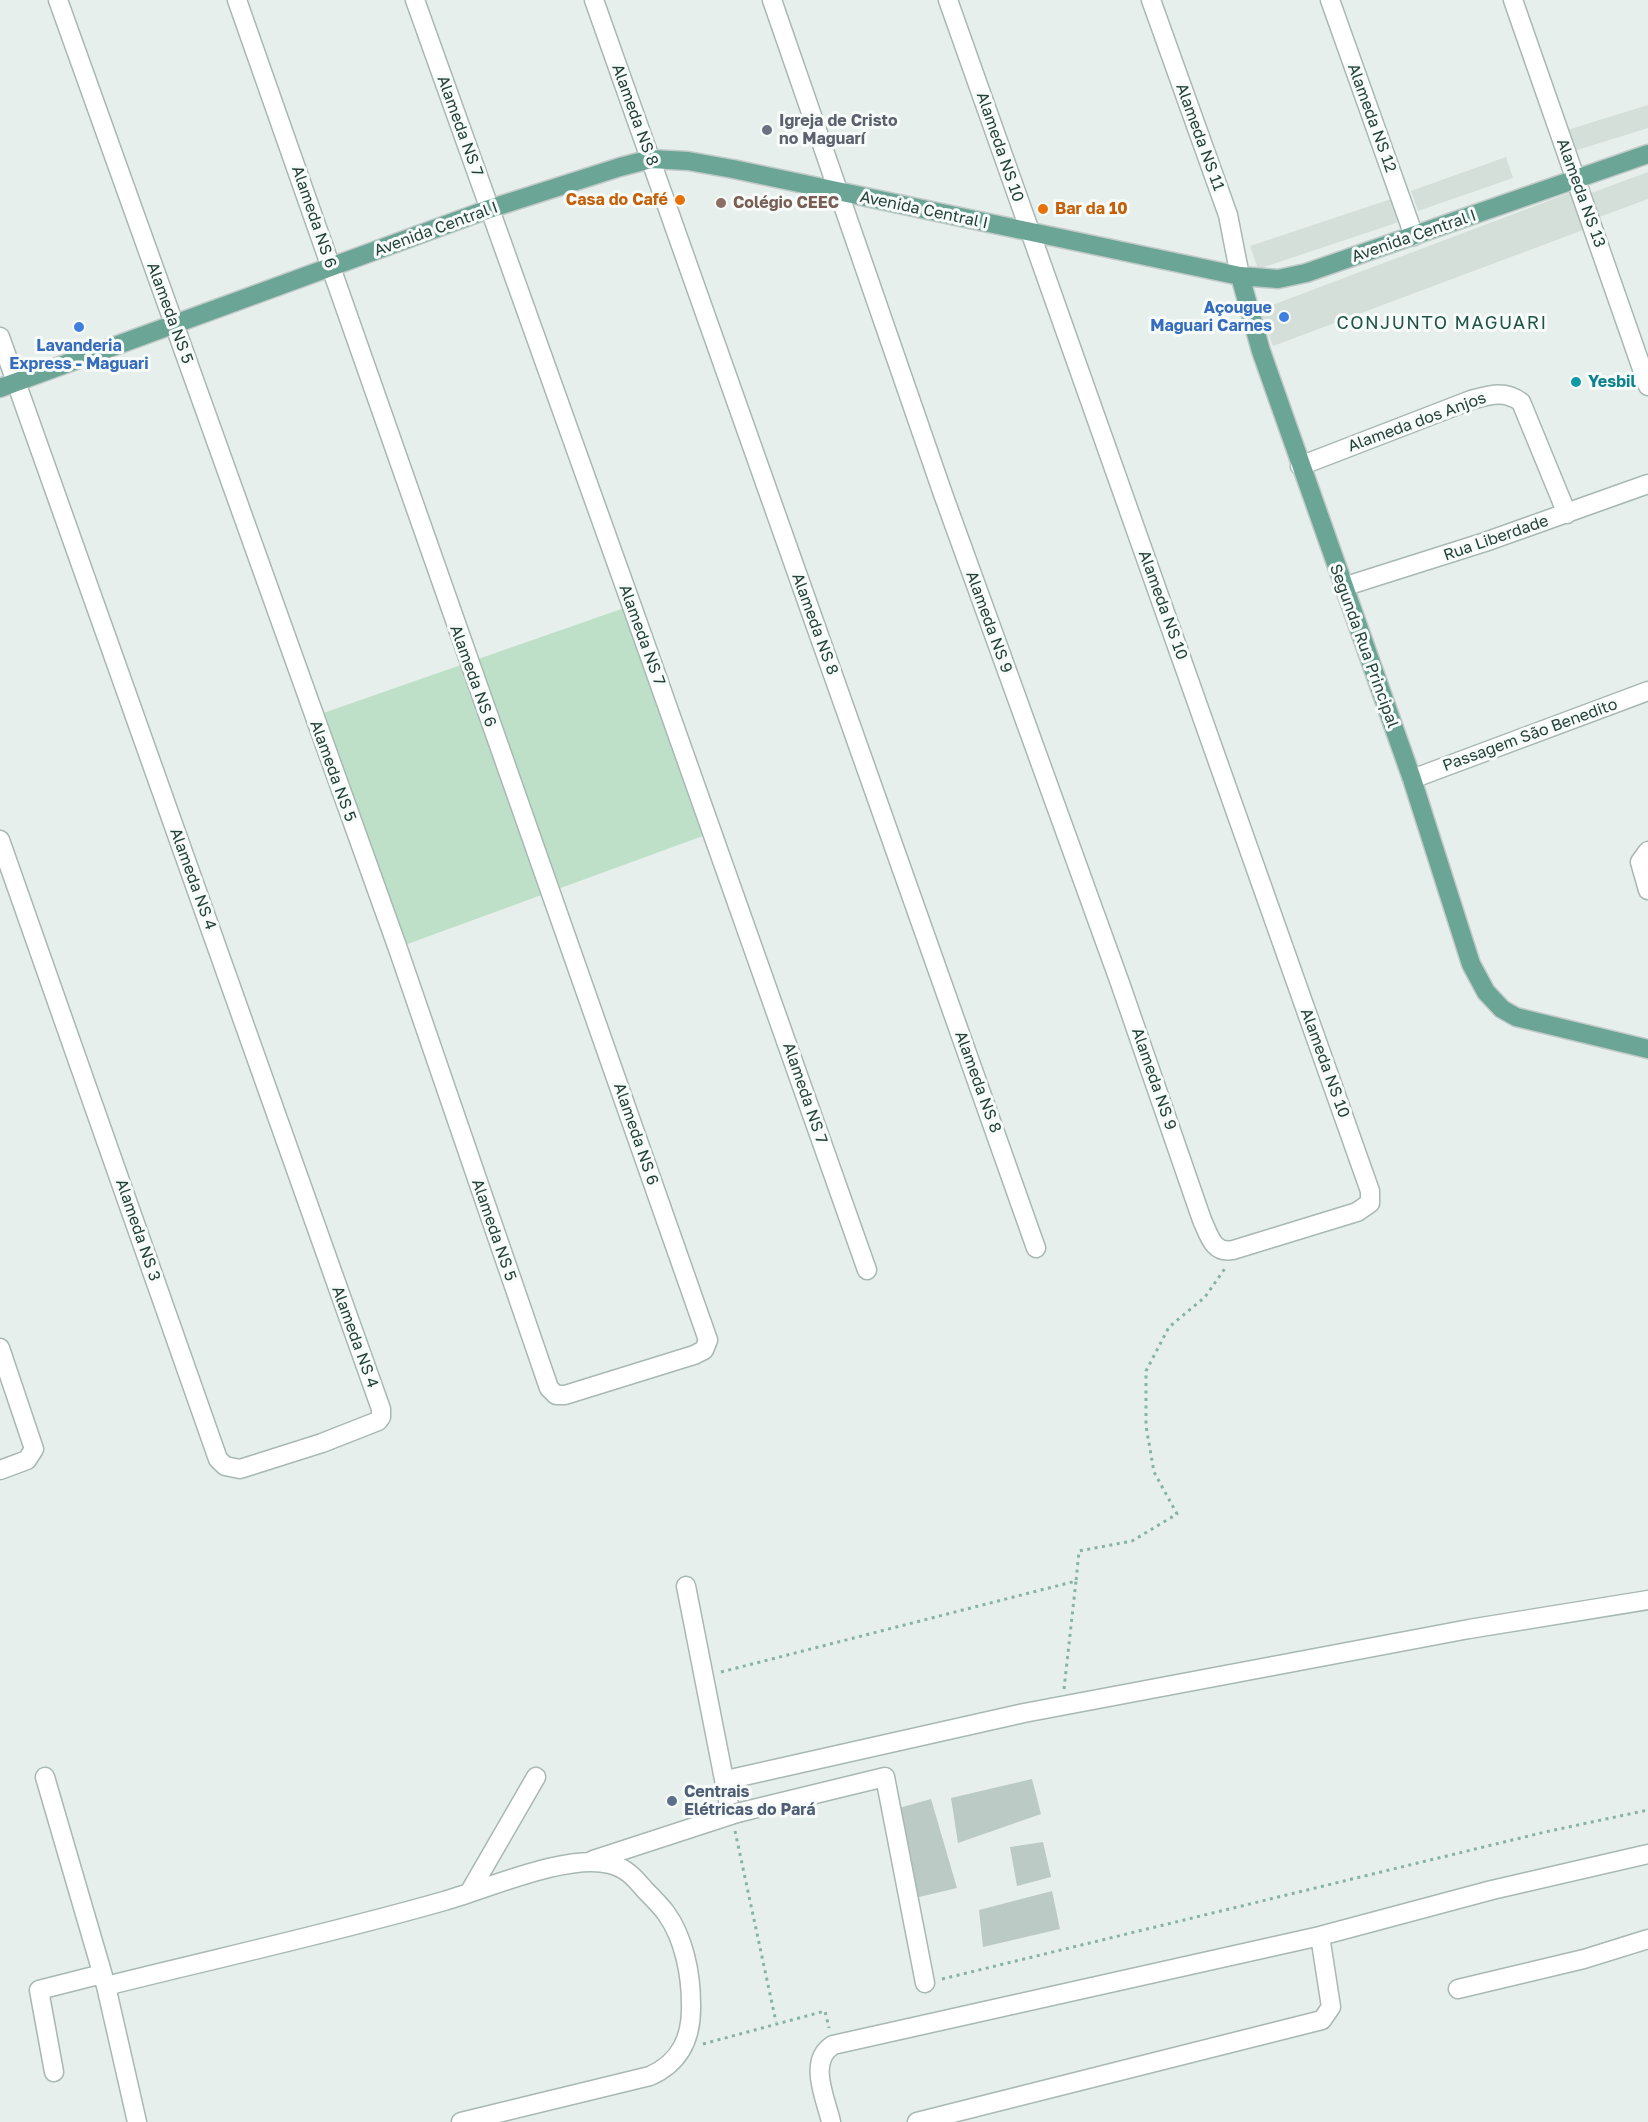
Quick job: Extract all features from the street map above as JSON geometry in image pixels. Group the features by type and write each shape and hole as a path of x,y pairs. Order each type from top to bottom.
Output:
{"main road":[{"name":"Avenida Central I","path":"8,385 489,209 651,159 688,161 733,169 1240,276 1278,279 1292,278 1648,154"},
{"name":"Segunda Rua Principal","path":"1240,276 1261,351 1412,779 1474,971 1486,992 1502,1009 1533,1022 1648,1049"}],"street":[{"name":"Alameda NS 5","path":"58,0 397,946 549,1388 556,1395 565,1395 704,1350"},
{"name":"Alameda NS 6","path":"237,0 700,1317 708,1343 704,1350"},
{"name":"Alameda NS 7","path":"415,0 715,833 867,1270"},
{"name":"Alameda NS 8","path":"594,0 1036,1248"},
{"name":"Alameda NS 9","path":"772,0 840,192 942,494 1212,1241 1224,1250 1239,1248"},
{"name":"Alameda NS 10","path":"948,0 1370,1191 1370,1203 1365,1208 1239,1248"},
{"name":"Alameda NS 11","path":"1151,0 1228,215 1240,276"},
{"name":"Alameda NS 12","path":"1330,0 1414,236"},
{"name":"Alameda NS 13","path":"1513,0 1648,386"},
{"name":"Alameda NS 4","path":"0,337 8,385 381,1409 378,1421"},
{"name":"Alameda dos Anjos","path":"1300,466 1471,400 1493,394 1507,394 1521,402 1567,514"},
{"name":"Rua Liberdade","path":"1343,587 1567,514 1648,484"},
{"name":"Passagem São Benedito","path":"1412,779 1648,691"},
{"name":"Alameda NS 3","path":"0,840 218,1459 225,1466 240,1469 378,1421"},
{"path":"1648,851 1640,862 1648,890"},
{"path":"0,1348 34,1444 32,1455 25,1461 0,1470"},
{"path":"686,1586 735,1817"},
{"path":"726,1780 939,1730 1469,1629 1648,1600"},
{"path":"45,1777 104,1980 136,2122"},
{"path":"54,2072 39,1990 104,1980 469,1893 563,1865 591,1861 735,1817 885,1777 925,1983"},
{"path":"469,1893 536,1778"},
{"path":"831,2122 819,2065 824,2052 833,2045 1320,1936 1492,1890 1648,1854"},
{"path":"461,2122 650,2076 667,2068 681,2050 692,2017 690,1978 679,1940 667,1914 626,1869 591,1861"},
{"path":"917,2122 1322,2020 1331,2007 1320,1936"},
{"path":"1458,1989 1563,1964 1648,1939"}],"path":[{"path":"1062,1706 1079,1551 1132,1541 1177,1514 1154,1472 1146,1426 1146,1371 1169,1327 1205,1297 1239,1248"},
{"path":"704,1677 1076,1581"},
{"path":"925,1983 1545,1832 1648,1810"},
{"path":"735,1817 776,2022"},
{"path":"681,2050 776,2022 825,2011 833,2045"}],"shaded area":[{"path":"1648,105 1648,128 1571,152 1564,131"},
{"path":"1506,157 1513,178 1418,211 1411,191"},
{"path":"1648,172 1648,199 1594,219 1586,195"},
{"path":"1572,192 1586,229 1273,346 1259,310"},
{"path":"1391,199 1399,222 1258,269 1250,246"}],"green space":[{"path":"630,606 711,833 394,949 309,718"}],"building":[{"path":"1032,1779 1041,1814 958,1843 951,1798"},
{"path":"931,1799 957,1888 915,1898 899,1808"},
{"path":"1043,1842 1051,1877 1017,1886 1010,1847"},
{"path":"1052,1891 1060,1929 983,1947 979,1910"}],"place":[{"name":"Igreja de Cristo no Maguarí","path":"767,130"},
{"name":"Casa do Café","path":"680,200"},
{"name":"Colégio CEEC","path":"721,203"},
{"name":"Bar da 10","path":"1043,209"},
{"name":"Açougue Maguari Carnes","path":"1284,317"},
{"name":"Lavanderia Express - Maguari","path":"79,327"},
{"name":"Yesbil","path":"1576,382"},
{"name":"Centrais Elétricas do Pará","path":"672,1801"}],"district":[{"name":"CONJUNTO MAGUARI","path":"1442,323"}]}
